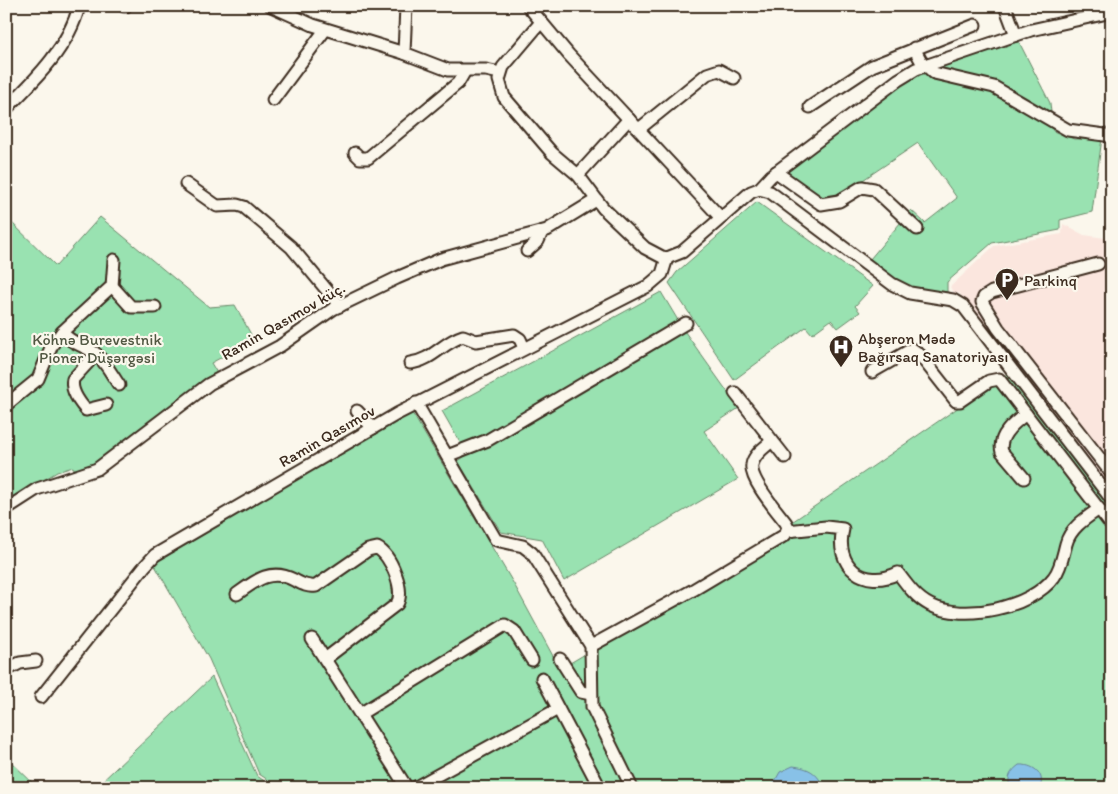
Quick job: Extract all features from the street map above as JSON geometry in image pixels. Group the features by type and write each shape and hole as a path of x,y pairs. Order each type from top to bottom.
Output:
{"street":[{"path":"6,109 61,48 74,23 79,6"},
{"path":"271,6 325,30 404,53 448,70 486,70 500,73"},
{"path":"404,53 406,6"},
{"path":"1005,6 1016,35"},
{"path":"529,7 721,218"},
{"path":"541,22 510,56 500,73 500,88 510,107 552,153 578,175 596,200 644,248 656,255 667,258 687,248 751,192 759,189 776,172 898,80 926,66 1016,35 1047,26 1112,12"},
{"path":"810,107 872,66 975,25"},
{"path":"273,100 325,30"},
{"path":"914,48 926,66 943,77 994,87 1068,130 1112,136"},
{"path":"639,129 707,74 719,70 734,78"},
{"path":"355,153 360,158 368,158 458,84 465,71"},
{"path":"578,175 629,119"},
{"path":"776,172 821,204 839,201 862,188 874,189 917,229"},
{"path":"186,184 217,206 237,205 244,207 291,247 340,306"},
{"path":"759,189 770,192 901,289 919,296 959,302 1112,500"},
{"name":"Ramin Qasımov küç.","path":"6,509 37,489 97,469 209,384 280,346 340,306 441,259 542,232 562,222 596,200"},
{"path":"526,251 538,241 542,232"},
{"name":"Ramin Qasımov","path":"42,696 138,573 155,556 416,403 648,286 662,274 667,258"},
{"path":"6,405 38,379 52,345 62,332 112,286 114,260"},
{"path":"1098,264 992,292 982,302 998,328 1112,474"},
{"path":"112,286 130,307 155,307"},
{"path":"447,456 488,440 686,323"},
{"path":"62,332 70,341 96,354 119,385"},
{"path":"410,363 420,362 428,358 449,342 463,336 476,340 514,336 520,339 524,348"},
{"path":"872,372 912,349 919,354 956,401 960,401 989,381 998,379 1112,526"},
{"path":"96,354 77,374 72,384 74,392 86,410 106,405"},
{"path":"735,394 785,457"},
{"path":"416,403 496,540 523,546 532,553 591,646 592,707 632,788"},
{"path":"357,410 373,428"},
{"path":"1024,478 1000,447 1001,440 1010,428 1026,414"},
{"path":"772,441 754,459 752,470 756,481 786,523 787,532"},
{"path":"591,646 693,590 781,538 787,532 826,527 843,529 841,538 843,557 854,572 880,580 898,573 917,596 931,606 950,612 968,613 1015,602 1041,589 1055,576 1066,542 1077,526 1099,509"},
{"path":"237,594 259,578 274,573 287,576 309,587 316,586 368,550 377,548 381,550 392,569 400,592 400,600 325,659"},
{"path":"360,714 506,626 514,631 532,660"},
{"path":"312,639 407,788"},
{"path":"560,659 581,692 591,694"},
{"path":"6,670 20,663 36,661"},
{"path":"542,678 600,788"},
{"path":"414,788 558,709"}],"shaded area":[{"path":"1063,224 1084,235 1112,239 1112,491 959,293 955,294 950,287 994,246 1062,234"}],"green space":[{"path":"1018,40 1050,103 1053,131 1074,139 1102,138 1092,212 1060,220 1060,230 992,243 947,282 947,294 912,290 897,282 870,259 911,210 925,223 957,198 918,143 839,196 822,197 815,195 783,171 912,75"},
{"path":"757,202 873,286 855,306 860,312 838,328 831,320 812,334 806,327 734,380 669,283 677,272"},
{"name":"Köhnə Burevestnik Pioner Düşərgəsi","path":"6,217 56,266 100,217 209,307 235,305 254,340 211,363 217,373 93,466 76,472 73,467 57,472 7,502"},
{"path":"661,292 685,332 739,408 704,431 738,479 564,581 542,539 501,532 458,461 467,455 442,411"},
{"path":"1007,374 1112,510 1112,782 1102,788 271,788 268,780 259,774 209,659 154,564 411,411 515,586 560,669 693,590"},
{"path":"212,677 257,776 266,782 268,788 95,788"},
{"path":"6,757 38,788 6,788"}],"water":[{"path":"1019,765 1029,766 1037,770 1041,778 1040,788 1010,788 1010,775"},
{"path":"793,766 812,772 824,788 771,788 780,772"}],"place":[{"name":"Parkinq","path":"1007,301"},
{"name":"Abşeron Mədə Bağırsaq Sanatoriyası","path":"841,368"}]}
